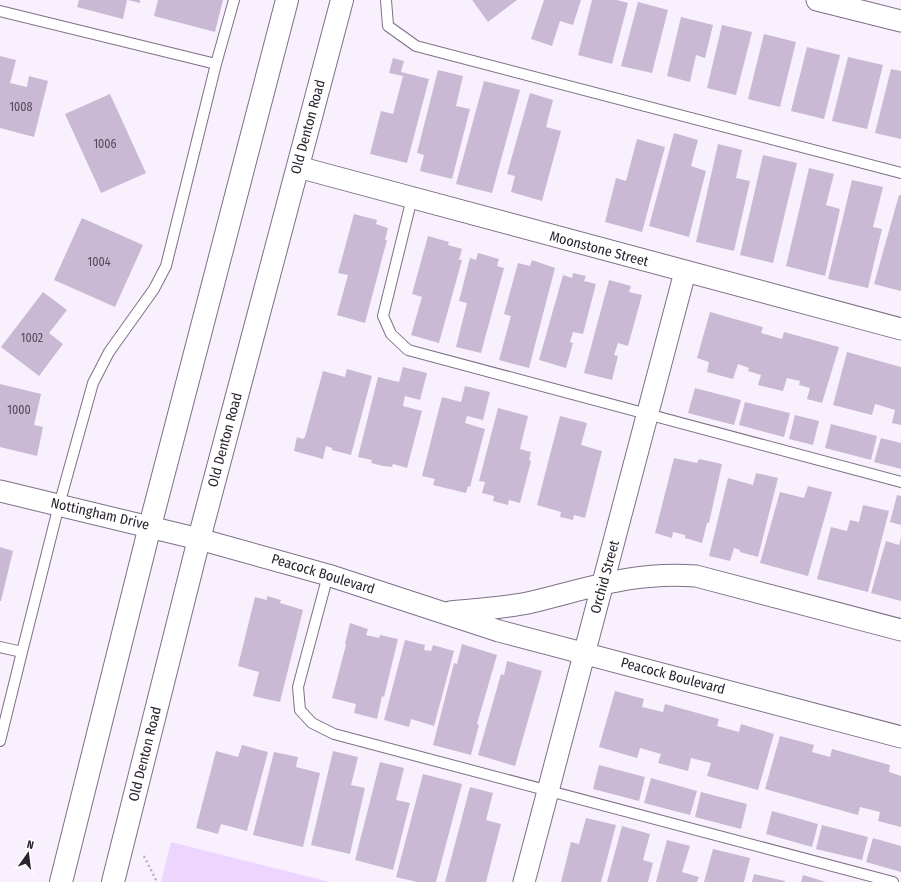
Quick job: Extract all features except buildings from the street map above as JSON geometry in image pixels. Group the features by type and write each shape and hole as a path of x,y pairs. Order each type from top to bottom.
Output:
{"main road":[{"path":"61,882 150,526 287,0"},
{"name":"Old Denton Road","path":"113,882 199,539 342,0"}],"street":[{"path":"826,1 901,21"},
{"name":"Moonstone Street","path":"298,167 901,329"},
{"name":"Orchid Street","path":"524,882 549,792 685,272"},
{"name":"Nottingham Drive","path":"0,491 199,539"},
{"name":"Peacock Boulevard","path":"199,539 328,575 499,631 585,652 901,737"},
{"name":"Peacock Boulevard","path":"446,613 530,602 604,583 643,576 672,574 696,576 901,630"}],"lane":[{"path":"0,742 58,505 93,383 109,352 154,289 166,266 216,64 234,0"},
{"path":"386,0 388,26 416,46 901,173"},
{"path":"0,11 216,64"},
{"path":"412,198 383,316 390,334 408,350 901,482"},
{"path":"328,575 298,687 300,710 312,723 334,734 893,882"},
{"path":"0,647 22,652"}],"path":[{"path":"143,856 157,882"}],"shaded area":[{"path":"171,842 330,882 161,882"}]}
